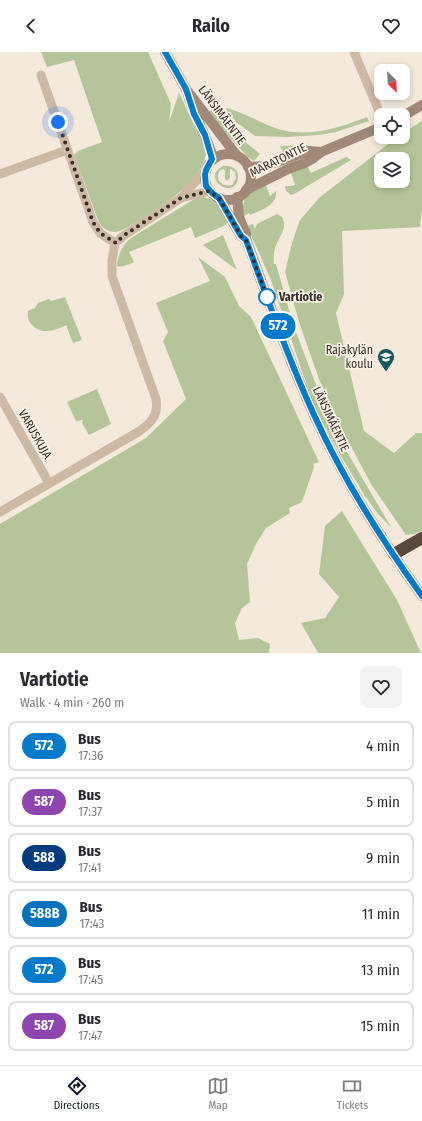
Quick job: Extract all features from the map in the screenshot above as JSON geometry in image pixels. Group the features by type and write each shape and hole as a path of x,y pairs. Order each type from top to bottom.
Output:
{"highway":[{"path":"394,554 422,538"}],"main road":[{"name":"LÄNSIMÄENTIE","path":"165,52 186,89 237,156"},
{"name":"LÄNSIMÄENTIE","path":"186,89 194,114 205,135 212,159"},
{"path":"410,112 422,105"},
{"name":"MARATONTIE","path":"246,190 288,169 305,163 321,152 374,129"},
{"name":"MARATONTIE","path":"248,166 265,166 310,151 321,152"},
{"path":"224,154 237,156 241,158 248,166 250,171 250,181 246,190 237,197 228,200 219,198 209,191 205,181 206,170 212,159 224,154"},
{"name":"LÄNSIMÄENTIE","path":"237,197 239,217 246,234 246,240 296,375 315,418 354,491 422,596"},
{"name":"LÄNSIMÄENTIE","path":"219,198 241,236 246,240"}],"street":[{"path":"354,52 378,108"},
{"path":"41,75 96,228 106,238 116,243"},
{"path":"0,174 67,150"},
{"path":"0,512 150,424 155,415 157,404 112,276 112,261 116,243 123,236 181,198 206,170"},
{"path":"181,198 209,191"},
{"name":"VARUSKUJA","path":"0,397 49,483"}],"green space":[{"path":"41,52 148,52 171,104 169,122 179,93 206,150 204,161 199,171 191,181 170,200 128,227 115,232 105,229 98,220 74,155 78,151 102,142 74,60 47,67"},
{"path":"227,108 271,127 289,132 312,132 334,128 367,117 369,121 336,132 318,135 288,137 255,136 236,122 226,109"},
{"path":"214,110 229,128 260,154 254,161 248,157 218,125 209,111"},
{"path":"422,121 422,209 420,227 342,231 344,294 336,313 364,431 394,453 416,433 422,433 422,531 406,535 371,484 344,433 319,379 300,325 285,272 292,243 300,220 319,198 374,155 374,188 410,188 410,152 378,152 388,144 410,144 410,129"},
{"path":"308,145 308,147 284,155 280,146"},
{"path":"346,157 351,160 294,194 291,195 286,191 285,186 295,185 291,173 308,167 311,173"},
{"path":"223,166 234,168 238,175 236,185 231,188 221,186 215,177 217,171","holes":["224,169 225,179 227,181 230,178 230,169 235,172 236,178 232,185 225,185 220,182 218,174 220,170"]},
{"path":"266,185 270,196 276,191 276,196 272,203 264,209 250,215 249,213 243,217 243,204 247,196"},
{"path":"204,197 216,202 228,222 224,226 195,238 191,227 129,252 134,262 123,266 117,266 121,250 131,238 196,198"},
{"path":"277,214 282,217 284,226 275,249 274,264 276,264 293,324 324,406 344,447 391,527 378,514 365,496 341,456 315,407 271,280 247,226 253,224 255,229 257,224"},
{"path":"223,235 237,270 203,245"},
{"path":"198,257 225,277 239,306 251,317 319,462 313,464 314,467 302,502 289,508 290,513 266,528 256,544 247,564 250,602 242,608 235,623 239,640 258,638 270,644 269,653 0,653 0,524 146,438 186,399 163,341 168,332 156,303 210,281"},
{"path":"65,297 82,340 73,343 67,325 49,331 40,330 30,323 28,315 28,311 35,308 38,303 49,299 51,301"},
{"path":"97,389 111,424 89,435 82,423 83,420 76,421 67,402"},
{"path":"342,511 397,600 421,653 318,653 301,623 325,618 339,597 319,574 325,526"}],"bus line":[{"name":"572","path":"165,52 186,89 194,114 205,135 211,152 212,159 208,164 205,175 206,186 209,191 219,198 241,236 246,240 296,375 315,418 336,460 354,491 422,596"}],"place":[{"name":"Vartiotie","path":"267,297"},
{"name":"Rajakylän koulu","path":"386,372"}],"route":[{"path":"58,122 93,222 100,233 116,243 123,236 181,198 209,191 219,198 241,236 246,240 267,297"}]}
